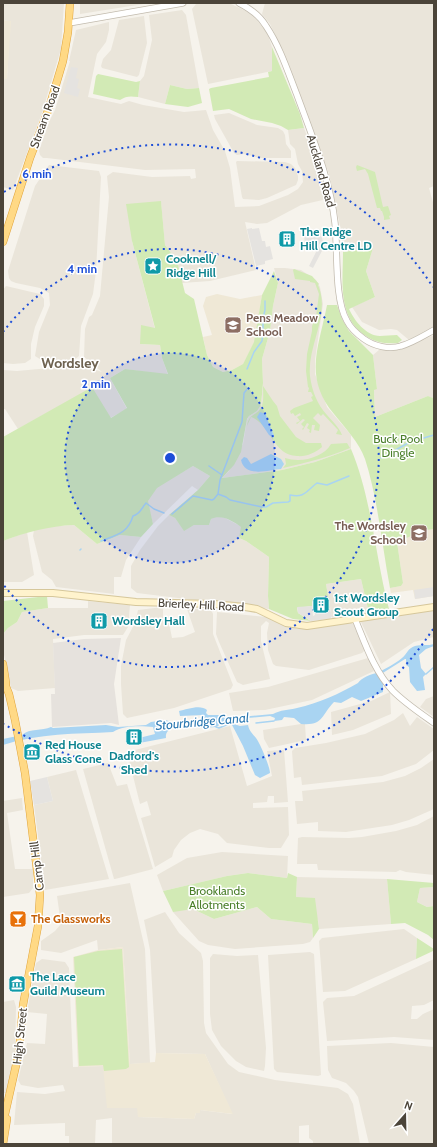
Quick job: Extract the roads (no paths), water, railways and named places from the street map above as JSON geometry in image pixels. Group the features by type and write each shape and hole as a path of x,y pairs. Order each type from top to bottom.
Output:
{"highway":[{"name":"Stream Road","path":"3,242 30,158 49,108 65,56 70,3"},
{"path":"3,664 7,689"},
{"path":"3,679 7,689"},
{"name":"Camp Hill","path":"7,689 18,734 26,778 40,895 39,917 32,953"},
{"name":"High Street","path":"10,1095 19,1052 23,1005 32,953"},
{"path":"3,1123 10,1095"},
{"path":"3,1144 10,1095"}],"main road":[{"name":"Brierley Hill Road","path":"3,594 54,593 136,602 214,604 245,607 257,609 286,623 307,626 434,607"}],"street":[{"path":"69,23 182,3"},
{"name":"Auckland Road","path":"239,3 266,24 278,46 309,129 327,185 335,222 339,292 344,315 351,327 368,342 377,346 385,347 401,346 434,330"},
{"path":"355,619 369,654 393,692 434,724"}],"water":[{"path":"260,412 266,414 274,438 269,435 257,417"},
{"path":"271,454 281,459 284,464 281,469 258,472 252,471 243,466 241,460 244,457 247,458 251,464"},
{"name":"Stourbridge Canal","path":"434,644 434,646 426,649 419,655 421,668 426,674 423,677 425,690 417,691 410,682 409,667 406,665 405,659 378,676 383,683 383,692 361,701 352,697 341,703 334,702 321,719 314,723 301,724 294,718 284,717 282,720 274,721 275,718 270,716 228,720 216,727 201,728 194,724 181,724 170,729 166,738 134,744 130,741 131,740 155,734 153,727 133,726 122,728 113,732 44,736 3,745 3,739 22,735 32,730 51,727 106,725 118,727 146,725 151,722 166,720 175,724 197,722 205,716 180,716 179,711 201,707 207,710 206,713 208,715 219,715 228,718 273,714 313,704 329,698 358,683 366,676 377,673 393,664 402,658 413,647 418,645"},
{"path":"231,723 240,726 248,725 250,731 258,741 270,773 260,778 255,775 243,746"}],"waterway":[{"path":"247,369 254,352 262,341 265,301"},
{"path":"218,494 220,480 242,422 244,393 248,388"},
{"path":"381,458 410,442 434,435"},
{"path":"209,466 222,475"},
{"path":"172,514 193,496 212,500 218,494 230,500 266,507 273,503 288,502 290,501 290,495 302,495 317,483 327,485 349,476"},
{"path":"101,541 117,535 125,530 131,522 133,516 139,513 146,503 154,509 164,513"},
{"path":"426,674 434,667"},
{"path":"256,723 274,721"},
{"name":"Stourbridge Canal","path":"216,727 219,728 231,723"}],"place":[{"name":"The Ridge Hill Centre LD","path":"287,239"},
{"name":"Cooknell/ Ridge Hill","path":"153,266"},
{"name":"Pens Meadow School","path":"233,325"},
{"name":"The Wordsley School","path":"419,533"},
{"name":"1st Wordsley Scout Group","path":"321,605"},
{"name":"Wordsley Hall","path":"99,621"},
{"name":"Dadford's Shed","path":"134,737"},
{"name":"Red House Glass Cone","path":"32,752"},
{"name":"The Glassworks","path":"18,919"},
{"name":"The Lace Guild Museum","path":"17,984"}],"district":[{"name":"Wordsley","path":"70,363"}],"park label":[{"name":"Buck Pool Dingle","path":"398,446"},
{"name":"Brooklands Allotments","path":"217,898"}]}
